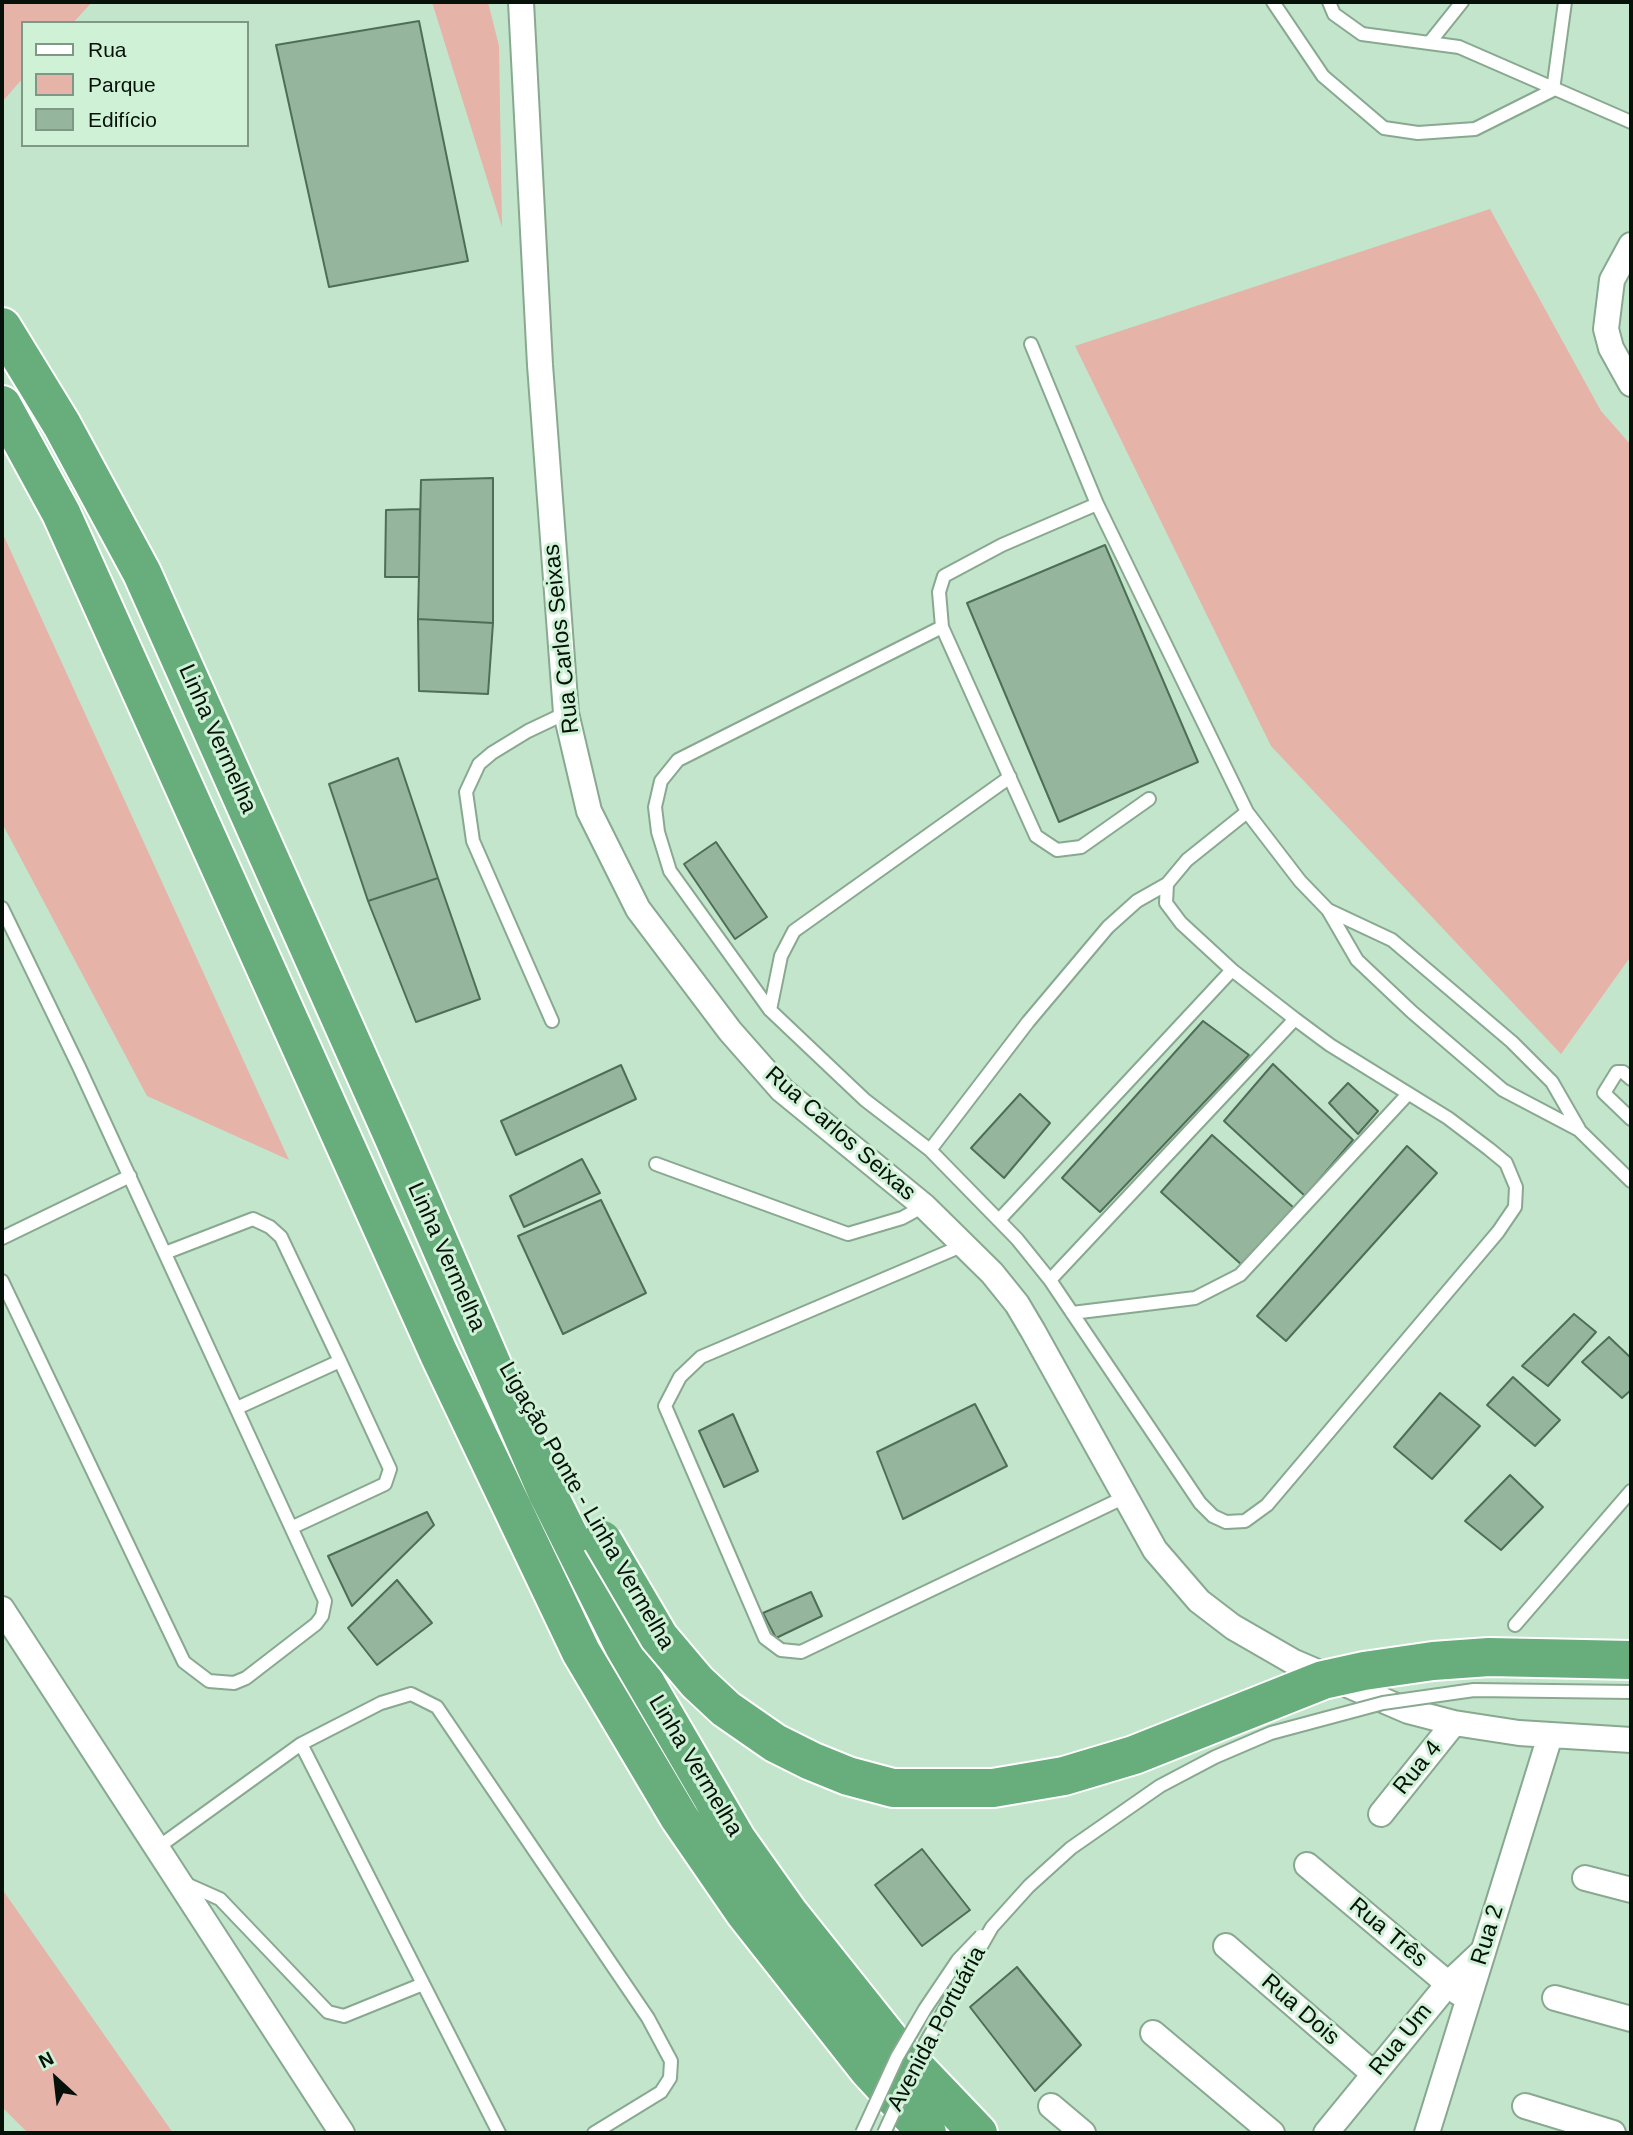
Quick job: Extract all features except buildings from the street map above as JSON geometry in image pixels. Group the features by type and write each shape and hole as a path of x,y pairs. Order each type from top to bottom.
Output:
{"highway":[{"name":"Linha Vermelha","path":"2,327 62,425 142,573 198,694 547,1492 618,1635 737,1840 788,1912 894,2045 978,2133"},
{"name":"Linha Vermelha","path":"2,405 61,513 439,1354 581,1652 679,1818 745,1913 868,2069 927,2133"},
{"name":"Ligação Ponte - Linha Vermelha","path":"452,1272 659,1637 697,1682 726,1709 775,1743 848,1776 893,1788 993,1788 1064,1776 1134,1755 1323,1680 1364,1671 1489,1657 1631,1660"}],"street":[{"name":"Rua Carlos Seixas","path":"522,2 540,365 566,713 589,811 638,909 730,1031 782,1090 924,1206 964,1245 1017,1304 1155,1550 1199,1601 1233,1627 1292,1661 1376,1698 1454,1723 1550,1736 1631,1740"},
{"path":"1631,245 1612,280 1606,329 1611,348 1631,384"},
{"path":"2,1609 342,2133"},
{"name":"Rua 4","path":"1381,1814 1454,1723"},
{"name":"Rua 2","path":"1427,2133 1550,1736"},
{"name":"Rua Três","path":"1307,1865 1468,2000"},
{"path":"1585,1878 1631,1890"},
{"name":"Rua Dois","path":"1226,1946 1374,2074"},
{"name":"Rua Um","path":"1326,2133 1448,1984 1482,1952"},
{"path":"1555,1998 1631,2019"},
{"path":"1153,2033 1272,2133"},
{"path":"1051,2105 1083,2133"},
{"path":"1525,2106 1614,2133"}],"lane":[{"path":"1273,2 1323,76 1384,128 1418,134 1475,129 1553,90"},
{"path":"1329,2 1334,14 1362,34 1459,47 1631,122"},
{"path":"1430,42 1462,2"},
{"path":"1553,90 1565,2"},
{"path":"1031,344 1097,503 1247,812 1300,881 1328,910 1357,960 1412,1012 1503,1090 1579,1130"},
{"path":"1097,503 1002,545 944,576 939,592 942,627 1036,836 1057,849 1081,847 1149,799"},
{"path":"942,627 678,760 661,781 654,807 658,832 670,871 770,1010 845,1083 930,1150 999,1220 1050,1280 1200,1503 1213,1516 1226,1522 1245,1521 1258,1514 1489,1243 1515,1207 1516,1187 1506,1163 1448,1118 1330,1045 1232,970 1181,923 1166,903 1167,884"},
{"path":"552,1021 473,841 466,792 479,764 492,753 528,731 566,713"},
{"path":"770,1010 781,956 794,931 1010,777"},
{"path":"930,1150 1028,1022 1108,927 1137,901 1167,884 1187,860 1247,812"},
{"path":"2,908 130,1176 325,1601 322,1616 246,1678 221,1683 193,1672 184,1662 2,1281"},
{"path":"1328,910 1392,940 1512,1042 1552,1083 1579,1130 1631,1181"},
{"path":"999,1220 1232,970"},
{"path":"1050,1280 1295,1019"},
{"path":"1631,1079 1623,1072 1617,1072 1604,1093 1631,1119"},
{"path":"1072,1313 1195,1298 1240,1275 1408,1094"},
{"path":"656,1164 848,1234 902,1218 924,1206"},
{"path":"2,1238 130,1176"},
{"path":"165,1253 253,1219 270,1227 281,1237 341,1361 390,1469 385,1484 293,1527"},
{"path":"964,1245 701,1357 680,1377 665,1406 765,1638 781,1650 801,1652 1125,1497"},
{"path":"237,1408 341,1361"},
{"path":"1515,1625 1631,1491"},
{"name":"Avenida Portuária","path":"862,2133 897,2057 934,1993 969,1948 1054,1863 1119,1812 1182,1774 1271,1733 1361,1708 1458,1692 1631,1692"},
{"path":"157,1848 301,1744 391,1700 411,1694 437,1707 648,2018 671,2061 670,2078 661,2092 594,2133"},
{"path":"301,1744 499,2133"},
{"path":"178,1880 220,1899 328,2012 344,2016 423,1984"},
{"name":"Avenida Portuária","path":"884,2133 923,2046 992,1927"}],"green space":[{"path":"2,2 92,2 75,21 21,21 21,80 2,102"},
{"path":"432,2 488,2 499,46 502,227"},
{"path":"1490,209 1601,411 1631,445 1631,956 1561,1054 1271,746 1075,346"},
{"path":"2,532 289,1160 147,1096 2,823"},
{"path":"2,1889 173,2133 28,2133 2,2107"}]}
